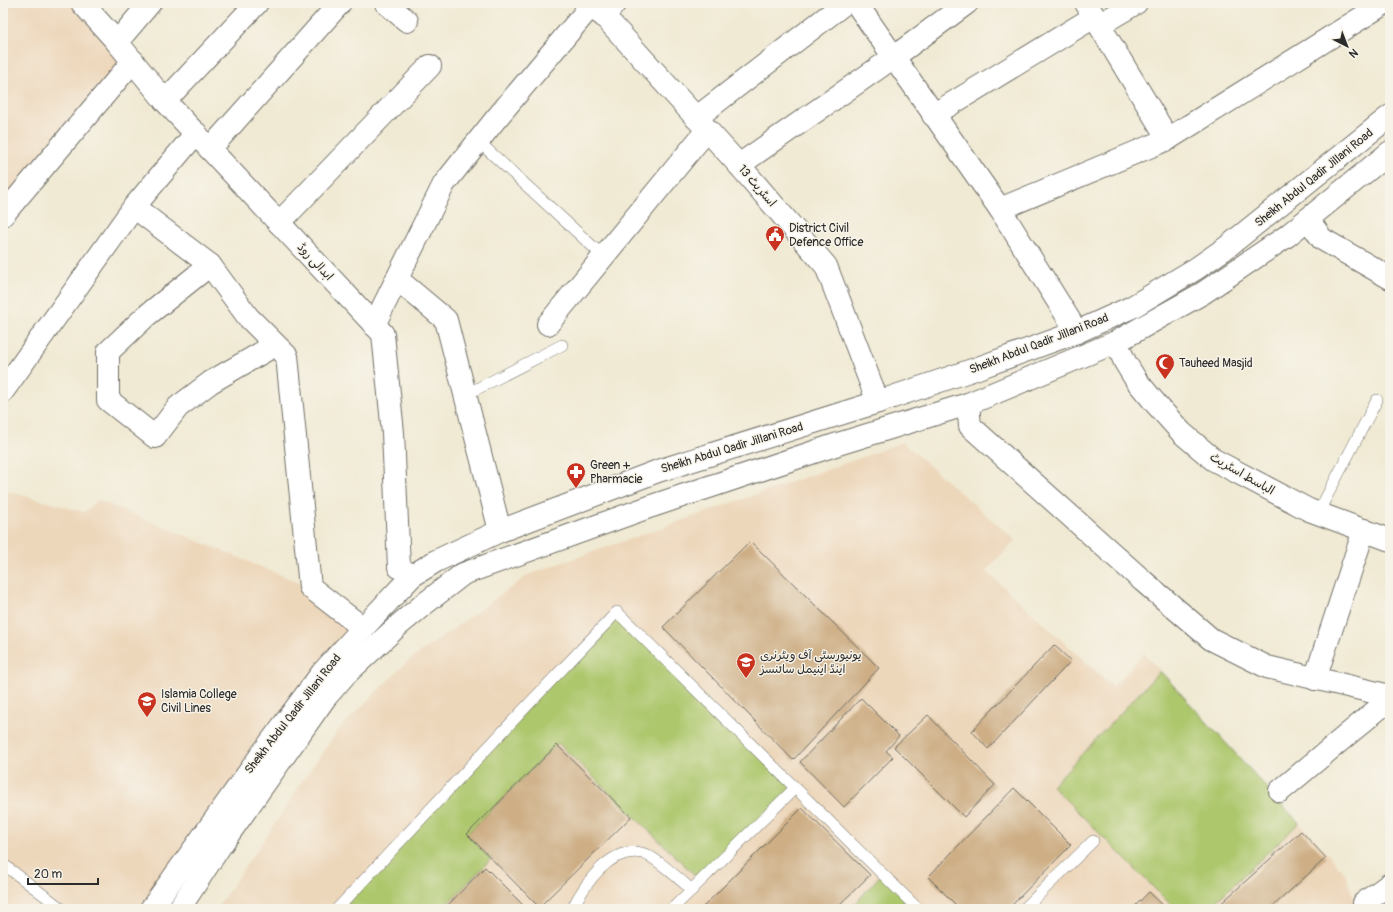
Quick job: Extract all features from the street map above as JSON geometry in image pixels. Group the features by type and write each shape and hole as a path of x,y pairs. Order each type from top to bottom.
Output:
{"street":[{"name":"ابدالی روڈ","path":"82,3 117,42 165,101 383,334 393,433 399,566 412,576"},
{"path":"117,42 150,3"},
{"path":"165,101 257,3"},
{"path":"3,391 134,207 203,141 340,3"},
{"path":"386,3 407,21"},
{"path":"548,324 603,256 702,124 845,3"},
{"path":"856,3 1000,209 1077,332"},
{"path":"739,165 894,57 966,3"},
{"path":"933,115 1093,15 1136,3"},
{"path":"1000,209 1168,139 1386,3"},
{"path":"374,325 444,184 478,141 599,7"},
{"name":"اسٹریٹ 13","path":"599,7 826,266 878,402"},
{"path":"1093,15 1168,139"},
{"path":"3,215 132,61"},
{"path":"279,223 430,66"},
{"name":"Sheikh Abdul Qadir Jillani Road","path":"151,909 259,757 322,673 412,576 436,561 500,531 658,471 878,402 978,368 1077,332 1132,307 1203,264 1254,227 1390,116"},
{"name":"Sheikh Abdul Qadir Jillani Road","path":"179,909 221,845 325,698 345,675 400,624 422,605 463,574 652,506 838,444 968,404 1116,342 1203,293 1287,236 1390,152"},
{"path":"134,207 210,266 248,318 286,356 310,587 363,628"},
{"path":"1308,220 1322,239 1390,278"},
{"path":"210,266 146,316 108,352 108,400 154,437 178,407 211,382 275,345"},
{"path":"398,279 446,320 500,531"},
{"name":"الباسط اسٹریٹ","path":"1116,342 1125,362 1136,380 1182,433 1214,460 1318,513 1390,540"},
{"path":"968,404 970,426 1137,576 1212,639 1267,667 1390,698"},
{"path":"1315,679 1364,530"},
{"path":"1280,791 1390,698"},
{"path":"1366,906 1390,884"}],"lane":[{"path":"478,141 603,256"},
{"path":"465,395 562,345"},
{"path":"1318,513 1377,400"},
{"path":"337,909 617,612 918,909"},
{"path":"672,909 795,788"},
{"path":"1024,909 1093,841"},
{"path":"572,909 586,885 609,861 626,852 643,853 662,865 692,890"},
{"path":"3,864 62,909"}],"shaded area":[{"path":"3,3 82,3 133,61 3,215"},
{"name":"یونیورسٹی آف ویٹرنری اینڈ اینیمل سائنسز","path":"902,442 1015,540 986,571 1113,687 1144,653 1345,873 1357,909 216,909 275,824 304,778 340,728 408,661 530,574"},
{"name":"Islamia College Civil Lines","path":"3,490 84,512 98,500 310,587 366,631 160,909 3,909"}],"green space":[{"path":"617,612 795,788 701,881 558,743 467,834 491,859 442,909 339,909"},
{"path":"1160,671 1299,823 1208,909 1175,909 1052,786"},
{"path":"882,873 918,909 851,909"}],"building":[{"path":"750,541 879,668 793,760 663,627"},
{"path":"1054,645 1071,661 988,749 972,731"},
{"path":"861,698 899,736 886,751 893,757 844,807 800,762"},
{"path":"928,715 995,785 964,817 894,747"},
{"path":"557,745 631,817 539,907 467,834"},
{"path":"1014,788 1071,845 1008,909 960,909 928,877"},
{"path":"802,808 870,875 835,909 701,909"},
{"path":"1301,831 1326,858 1270,909 1215,909"},
{"path":"485,867 527,909 444,909"},
{"path":"1149,892 1167,909 1132,909"}],"place":[{"name":"District Civil Defence Office","path":"775,252"},
{"name":"Tauheed Masjid","path":"1165,380"},
{"name":"Green + Pharmacie","path":"576,489"},
{"name":"یونیورسٹی آف ویٹرنری اینڈ اینیمل سائنسز","path":"746,679"},
{"name":"Islamia College Civil Lines","path":"147,718"}]}
